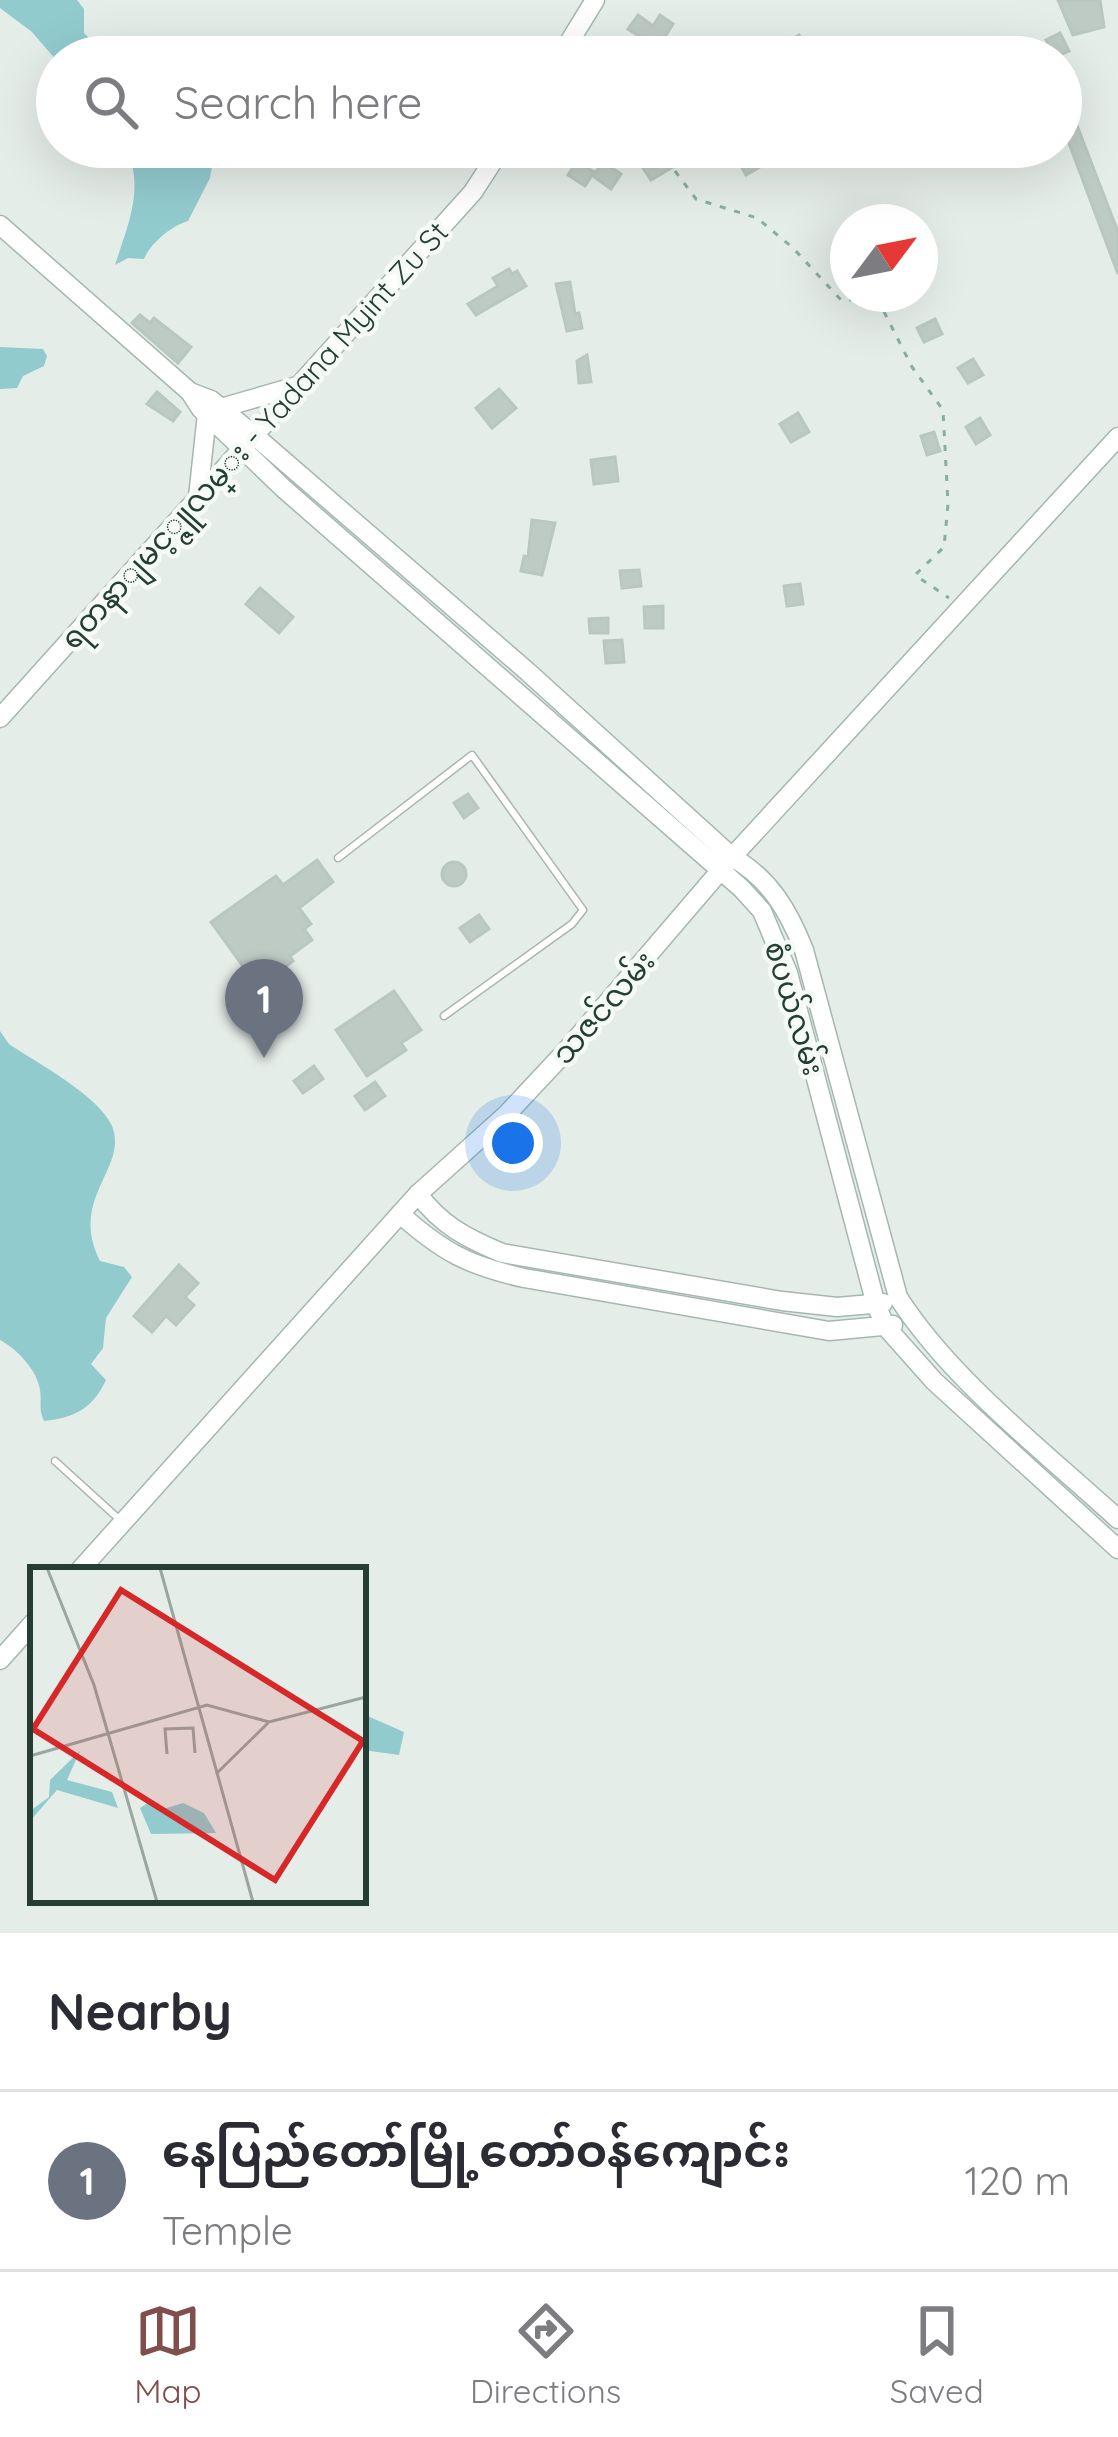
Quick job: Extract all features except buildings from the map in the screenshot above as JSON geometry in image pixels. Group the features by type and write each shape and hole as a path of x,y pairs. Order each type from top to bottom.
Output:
{"street":[{"path":"573,36 595,0"},
{"name":"ရတနာျမင့္ဇူလမ္း - Yadana Myint Zu St","path":"0,718 304,384 488,168"},
{"name":"စံပယ်လမ်း","path":"0,225 249,443 528,672 726,865 762,911 782,956 886,1328 934,1381 1118,1549"},
{"path":"198,497 214,411 304,384"},
{"name":"သဇင်လမ်း","path":"83,1567 418,1194 506,1114 565,1052 726,865 1118,437"},
{"name":"စံပယ်လမ်း","path":"726,865 756,871 789,914 804,950 898,1297 950,1364 1118,1519"},
{"path":"418,1194 460,1236 502,1253 782,1301 838,1307 876,1305 898,1297"},
{"path":"400,1214 433,1243 476,1267 830,1330 886,1328 911,1317"},
{"path":"0,1660 30,1626"}],"lane":[{"path":"338,857 472,755 583,910 572,924 444,1016"},
{"path":"55,1461 123,1522"}],"path":[{"path":"672,168 695,199 758,218 842,302 876,296 912,367 943,410 949,504 944,547 915,575 963,607"}],"water":[{"path":"0,0 77,0 84,9 87,36 36,37 0,8"},
{"path":"132,168 212,168 188,221 162,236 144,259 128,258 115,265 129,221"},
{"path":"0,347 43,349 44,366 23,376 17,388 0,389"},
{"path":"0,1031 9,1044 81,1091 112,1126 113,1156 94,1202 92,1239 100,1261 124,1267 132,1277 106,1318 103,1348 91,1364 106,1380 101,1390 82,1410 44,1421 35,1375 0,1340"},
{"path":"366,1715 404,1732 399,1755 366,1750"}],"place":[{"name":"နေပြည်တော်မြို့တော်ဝန်ကျောင်း","path":"264,1058"}]}
